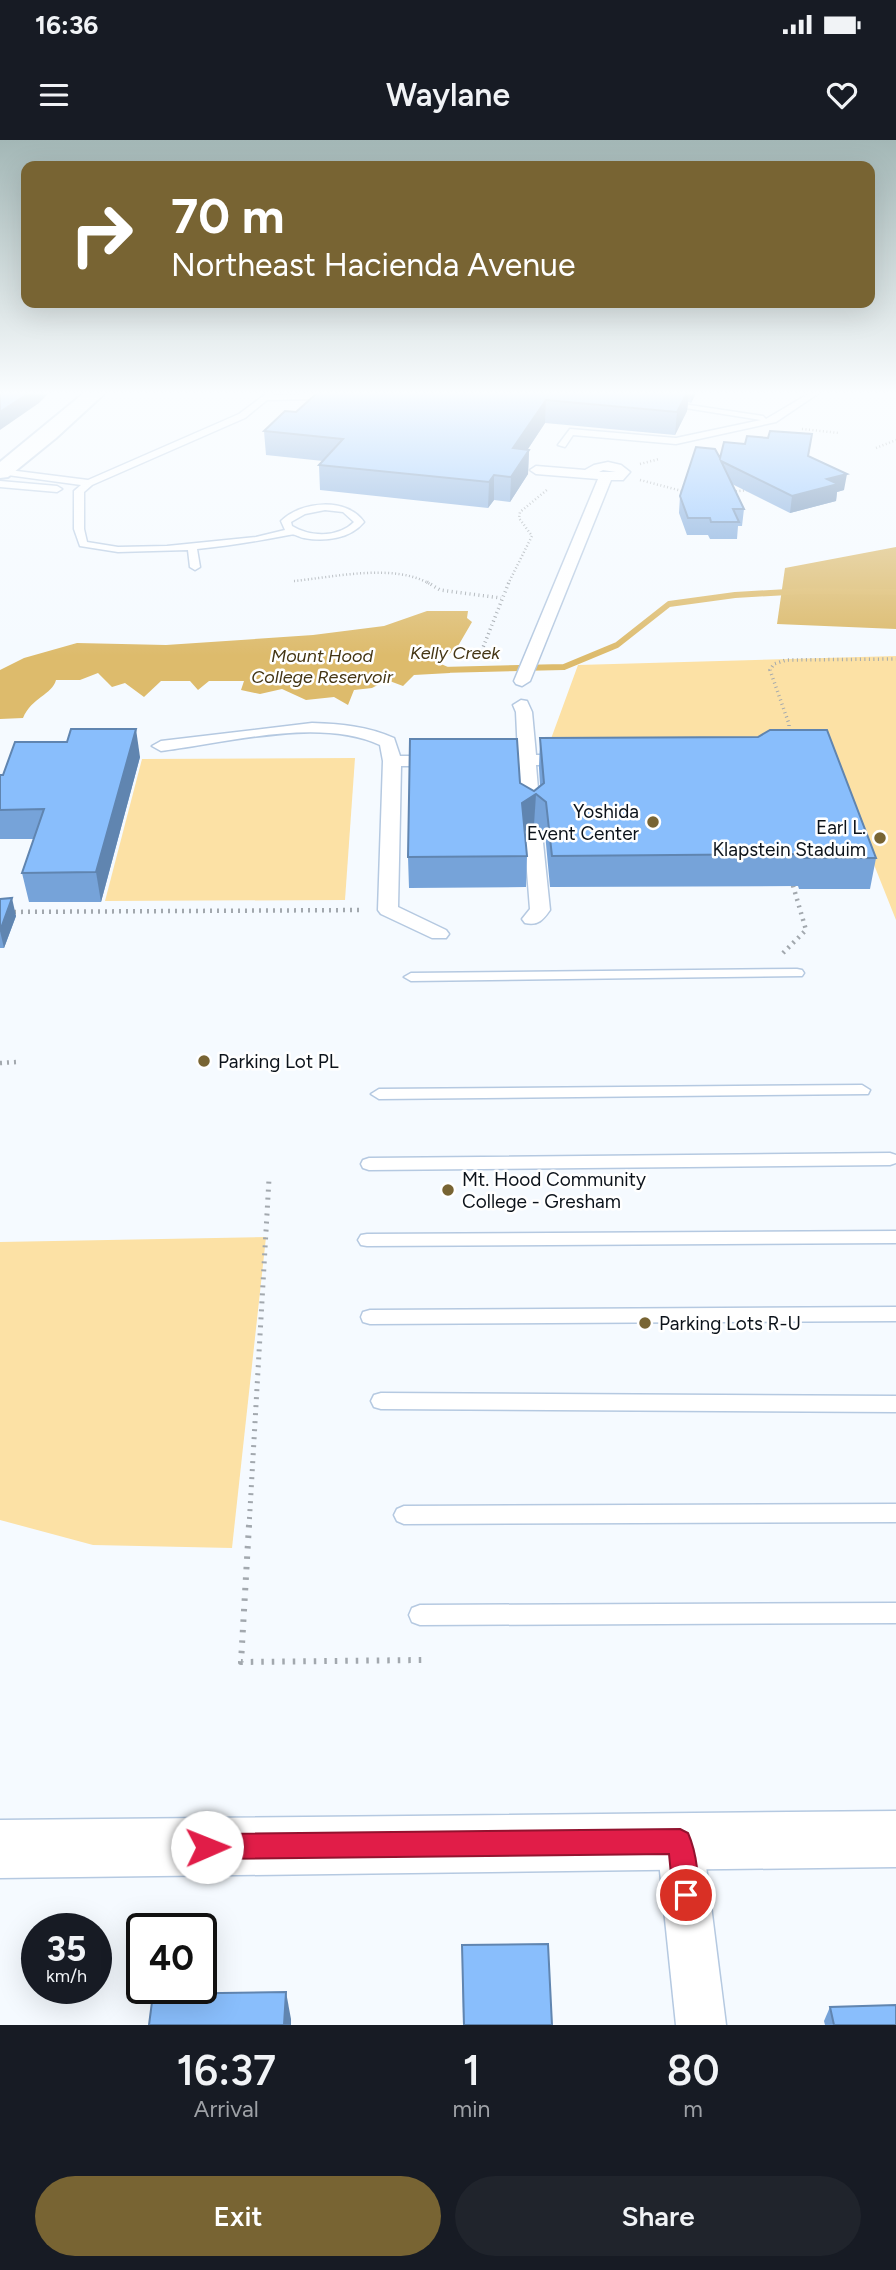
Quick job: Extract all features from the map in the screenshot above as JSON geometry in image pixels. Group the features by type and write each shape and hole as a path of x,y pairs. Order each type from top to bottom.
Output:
{"street":[{"path":"523,681 596,481"},
{"path":"522,705 540,910 532,919"},
{"path":"161,746 286,731 357,730 378,735 388,742 392,761 388,910 439,934"},
{"path":"392,761 581,760"},
{"path":"0,1849 896,1839"},
{"path":"680,1842 701,2025"}],"lane":[{"path":"26,481 79,491"},
{"path":"74,481 89,482"},
{"path":"89,482 79,491 79,529 83,544 96,550 254,540 293,531 333,536 346,533 359,523 358,517 340,509 312,508 290,516 286,521 287,527 293,531"},
{"path":"192,545 195,566"},
{"path":"411,977 797,973"},
{"path":"379,1094 862,1090"},
{"path":"369,1164 890,1159"},
{"path":"368,1240 896,1237"},
{"path":"370,1317 896,1314"},
{"path":"381,1401 896,1404"},
{"path":"404,1515 896,1513"},
{"path":"420,1615 896,1613"}],"path":[{"path":"480,655 501,598 532,536 519,518 520,512 556,485 575,481"},
{"path":"642,481 687,492"},
{"path":"728,492 750,489"},
{"path":"294,581 394,572 418,577 440,590 501,598"},
{"path":"787,742 789,724 770,670 774,664 786,660 896,659"},
{"path":"783,953 806,930 790,877"},
{"path":"0,912 388,910"},
{"path":"0,1063 17,1062"},
{"path":"269,1180 241,1662 422,1660"}],"shaded area":[{"path":"896,547 896,629 777,624 785,568"},
{"name":"Earl L. Klapstein Staduim","path":"896,656 896,920 830,754 548,747 578,665"},
{"path":"355,758 345,900 105,901 142,759"},
{"path":"266,1237 232,1548 93,1545 0,1520 0,1242"}],"water":[{"name":"Mount Hood College Reservoir","path":"427,611 468,611 467,618 472,622 458,646 439,663 450,668 450,673 414,675 403,686 387,680 372,688 354,690 348,705 334,697 306,700 282,689 260,694 241,690 244,681 209,681 198,690 190,681 161,681 144,697 125,683 112,687 98,673 80,680 56,680 50,689 31,705 23,718 0,719 0,670 24,658 77,643 166,645 313,635 384,626"}],"building":[{"path":"685,481 731,481 744,509 733,509 739,522 711,522 710,518 688,518 680,496"},
{"path":"762,481 831,481 838,484 792,496"},
{"path":"71,729 136,729 96,872 22,873 44,809 0,810 0,775 3,775 15,742 67,742"},
{"path":"770,730 827,730 876,858 804,858 803,854 552,856 546,802 536,794 522,803 527,856 408,857 410,739 517,739 520,783 534,791 544,783 540,738 758,737"},
{"path":"12,898 0,931 0,899"},
{"path":"548,1944 552,2025 464,2025 462,1945"},
{"path":"286,1992 284,2025 149,2025 152,2004 217,2004 217,1993"},
{"path":"896,2005 896,2025 834,2025 830,2007"}],"waterway":[{"name":"Kelly Creek","path":"441,670 564,667 617,645 669,604 735,595 805,591 896,592"}],"place":[{"name":"Yoshida Event Center","path":"653,822"},
{"name":"Earl L. Klapstein Staduim","path":"880,838"},
{"name":"Parking Lot PL","path":"204,1061"},
{"name":"Mt. Hood Community College - Gresham","path":"448,1190"},
{"name":"Parking Lots R-U","path":"645,1323"}],"route":[{"path":"207,1847 680,1842 686,1895"}]}
